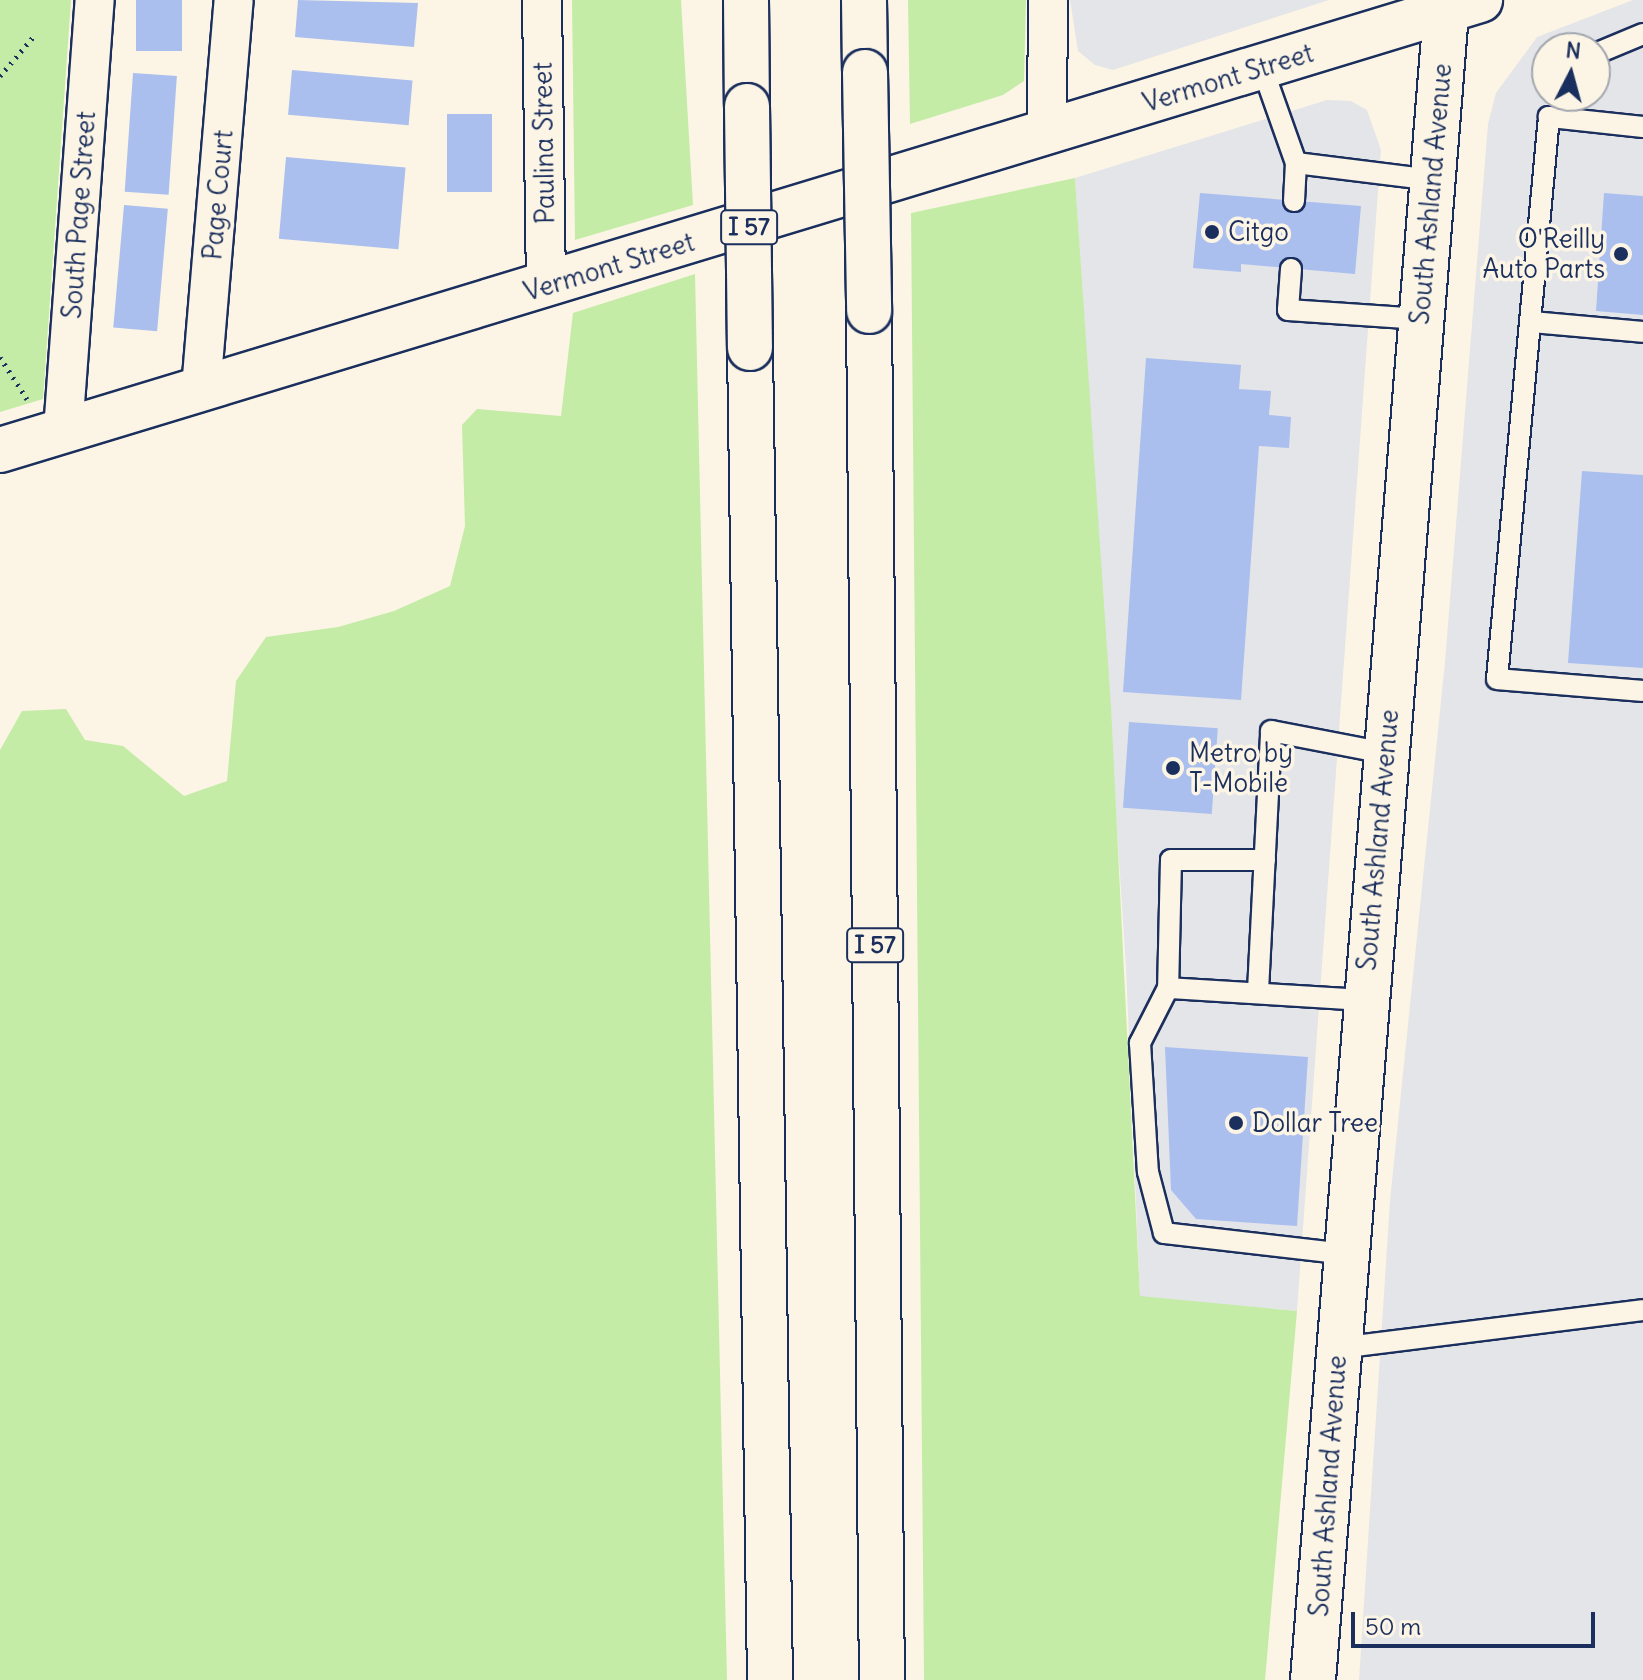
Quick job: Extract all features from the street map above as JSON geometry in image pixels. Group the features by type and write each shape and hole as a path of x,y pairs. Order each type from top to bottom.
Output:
{"main road":[{"name":"I 57","path":"746,0 770,1680"},
{"name":"I 57","path":"864,0 882,1680"},
{"name":"Vermont Street","path":"0,450 1262,67 1458,4"},
{"name":"South Ashland Avenue","path":"1313,1680 1432,180 1458,4"}],"street":[{"name":"South Page Street","path":"63,431 95,0"},
{"name":"Page Court","path":"201,389 234,0"},
{"name":"Paulina Street","path":"542,0 546,286"},
{"path":"1047,132 1048,0"}],"lane":[{"path":"1611,47 1643,34"},
{"path":"1262,67 1296,163 1294,201"},
{"path":"1551,112 1497,679 1643,691"},
{"path":"1549,117 1643,127"},
{"path":"1296,163 1432,180"},
{"path":"1291,269 1288,310 1421,319"},
{"path":"1532,322 1643,332"},
{"path":"1258,991 1271,731 1385,753"},
{"path":"1265,860 1171,860 1168,988 1140,1043 1148,1172 1164,1233 1346,1254"},
{"path":"1168,988 1258,991 1366,1000"},
{"path":"1339,1348 1643,1310"}],"path":[{"path":"0,76 34,36"},
{"path":"0,357 27,399"}],"shaded area":[{"path":"1070,0 1329,0 1113,70 1095,65 1078,51"},
{"path":"1633,0 1643,0 1643,1680 1359,1680 1390,1201 1445,662 1488,124 1496,93 1531,45 1531,112 1611,112 1611,32 1550,32"},
{"path":"1327,100 1351,101 1367,110 1381,150 1297,1311 1140,1297 1126,968 1075,178"}],"green space":[{"path":"0,0 71,0 43,399 0,412"},
{"path":"572,0 681,0 693,205 575,240"},
{"path":"908,0 1026,0 1024,81 1003,95 910,124"},
{"path":"1075,178 1111,707 1140,1296 1297,1311 1265,1680 924,1680 911,213"},
{"path":"695,274 727,1680 0,1680 0,750 22,711 66,709 85,740 123,746 184,796 227,781 236,681 266,637 338,627 394,611 450,586 465,526 462,425 477,409 561,416 573,313"}],"building":[{"path":"136,0 182,0 182,51 136,51"},
{"path":"298,0 418,3 414,47 295,37"},
{"path":"292,70 413,81 409,125 288,115"},
{"path":"133,73 177,76 169,195 125,192"},
{"path":"447,114 492,114 492,192 447,192"},
{"path":"286,157 406,167 398,249 279,239"},
{"name":"Citgo","path":"1200,193 1361,206 1355,274 1241,264 1241,272 1193,268"},
{"name":"O'Reilly Auto Parts","path":"1604,193 1643,196 1643,315 1596,311"},
{"path":"124,205 168,209 157,331 113,328"},
{"path":"1146,358 1241,365 1239,389 1271,391 1269,415 1291,417 1289,448 1259,446 1241,700 1123,692"},
{"path":"1582,471 1643,475 1643,668 1568,663"},
{"name":"Metro by T-Mobile","path":"1129,722 1218,728 1212,814 1123,808"},
{"name":"Dollar Tree","path":"1165,1047 1308,1057 1297,1226 1196,1219 1171,1190"}],"place":[{"name":"Citgo","path":"1212,232"},
{"name":"O'Reilly Auto Parts","path":"1621,254"},
{"name":"Metro by T-Mobile","path":"1173,768"},
{"name":"Dollar Tree","path":"1236,1123"}]}
